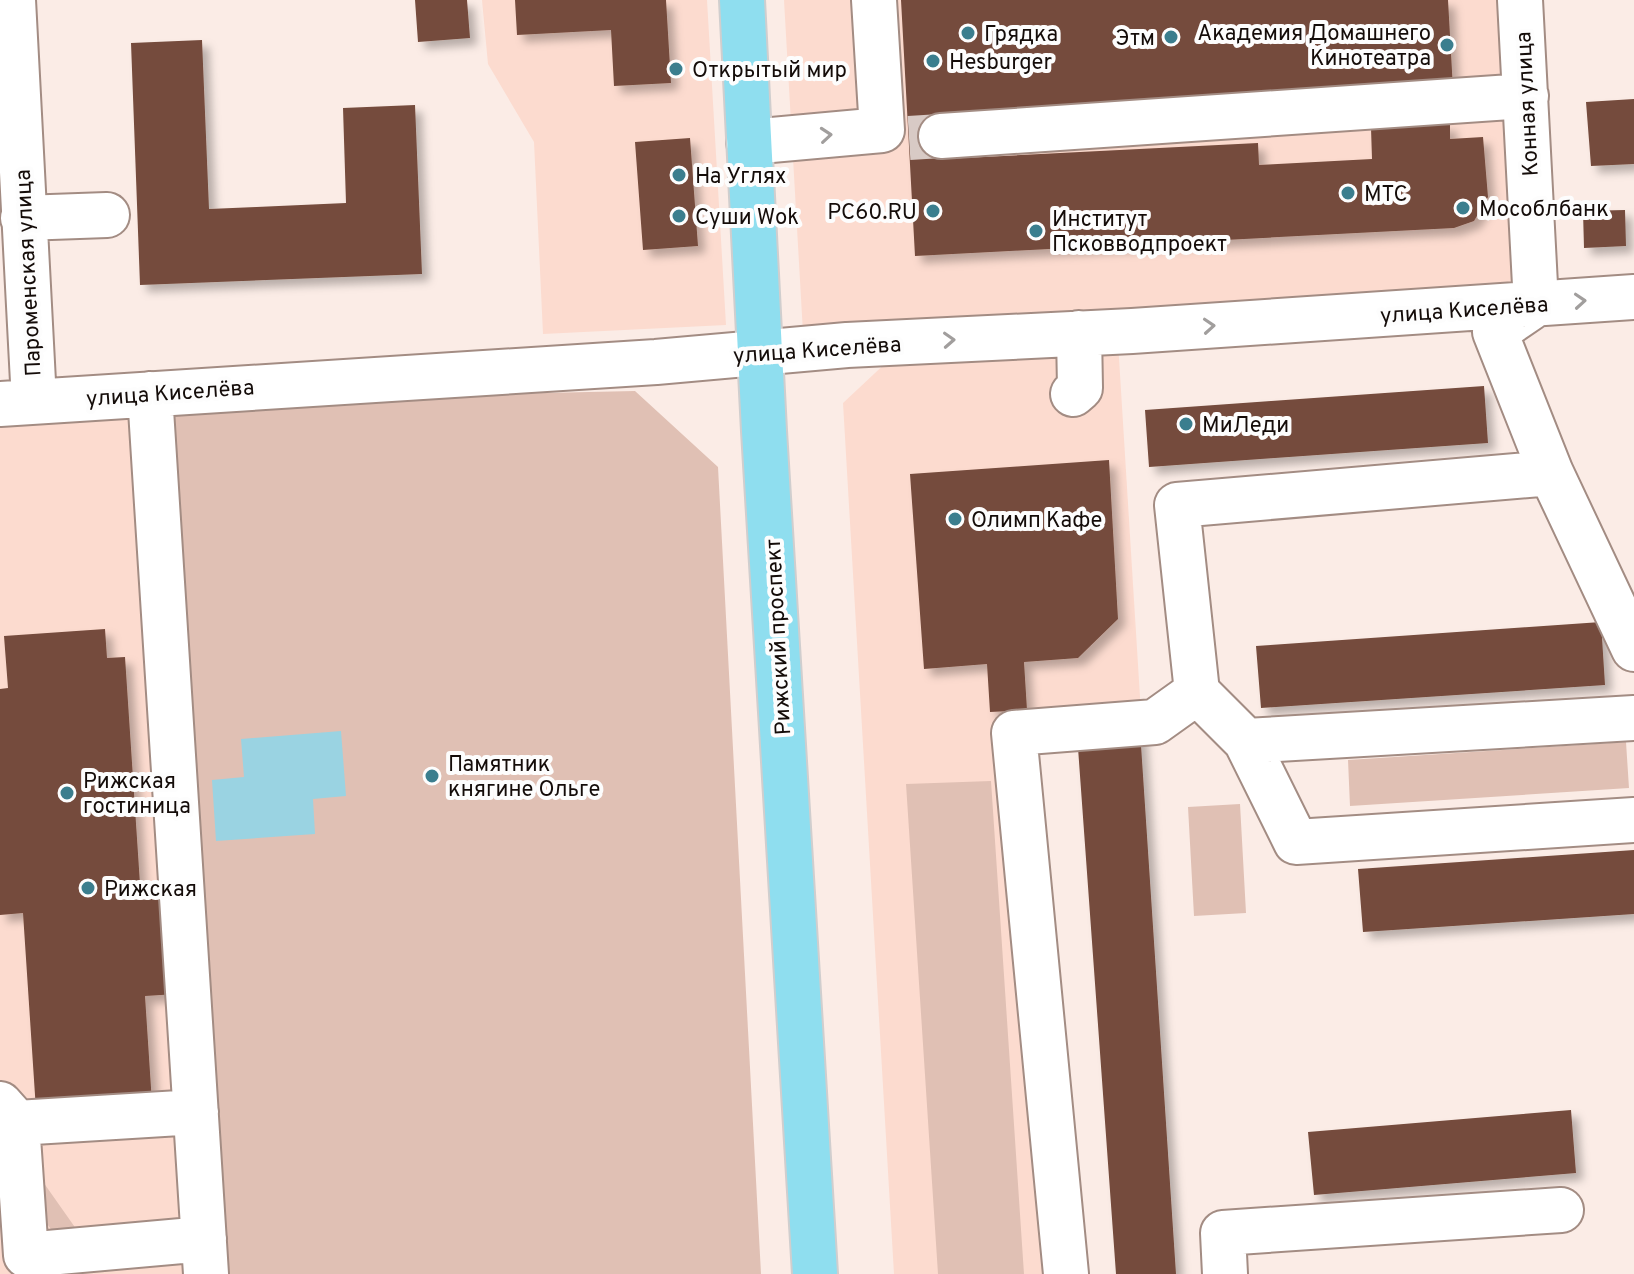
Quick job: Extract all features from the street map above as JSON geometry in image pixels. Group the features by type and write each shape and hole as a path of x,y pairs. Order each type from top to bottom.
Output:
{"main road":[{"name":"Рижский проспект","path":"742,0 815,1274"}],"street":[{"name":"Пароменская улица","path":"13,0 9,88 23,218 17,402"},
{"path":"874,0 911,135"},
{"name":"Конная улица","path":"1520,0 1536,304"},
{"path":"749,142 911,135 1526,96"},
{"path":"23,218 107,215"},
{"name":"улица Киселёва","path":"17,402 847,345 1634,297"},
{"path":"1536,304 1495,332 1551,473 1634,649"},
{"path":"1073,394 1080,388 1079,333"},
{"path":"150,394 196,1112 205,1256 26,1255 9,1114 196,1112"},
{"path":"1551,473 1177,505 1197,692 1246,741 1296,842 1634,820"},
{"path":"1066,1274 1014,733 1155,722 1197,692"},
{"path":"1246,741 1634,718"},
{"path":"1225,1274 1223,1233 1561,1210"}],"shaded area":[{"path":"482,0 707,0 726,325 543,334 534,142 488,64"},
{"path":"784,0 1508,0 1524,294 803,333"},
{"path":"1118,342 1141,713 1035,720 1068,1274 894,1274 843,403 890,359"},
{"path":"635,391 718,467 761,1274 215,1274 160,401"},
{"path":"160,401 215,1274 0,1274 0,417"},
{"path":"1626,742 1629,788 1350,806 1348,760"},
{"path":"991,781 1024,1274 938,1274 906,784"},
{"path":"1240,804 1246,913 1194,916 1188,807"},
{"path":"41,1179 79,1233 62,1245 24,1191"}],"water":[{"path":"341,731 346,796 313,799 315,834 216,841 212,780 244,777 241,739"}],"building":[{"path":"415,0 467,0 470,38 418,42"},
{"path":"515,0 666,0 671,83 614,86 611,30 517,35"},
{"path":"901,0 1448,0 1453,89 940,114 943,159 1258,143 1259,165 1372,159 1371,128 1450,124 1450,139 1483,137 1488,197 1474,221 1454,228 915,256"},
{"path":"202,40 209,209 346,203 343,108 415,105 422,274 140,285 131,43"},
{"path":"1634,99 1634,164 1591,166 1586,102"},
{"path":"690,138 698,246 643,250 635,142"},
{"path":"1625,210 1626,246 1584,248 1583,211"},
{"path":"1484,386 1488,443 1149,467 1145,410"},
{"path":"1109,460 1118,619 1078,658 1024,662 1027,710 990,712 987,664 924,669 910,474"},
{"path":"1601,622 1605,685 1261,708 1256,646"},
{"name":"Рижская гостиница","path":"105,629 107,658 125,657 141,899 171,897 177,994 145,996 152,1103 36,1110 23,913 0,915 0,689 8,688 4,636"},
{"path":"1140,730 1176,1274 1116,1274 1077,734"},
{"path":"1634,850 1634,914 1363,932 1358,869"},
{"path":"1571,1110 1576,1173 1314,1195 1308,1132"}],"tunnel":[{"path":"909,138 941,136"}],"place":[{"name":"Грядка","path":"968,33"},
{"name":"Этм","path":"1171,37"},
{"name":"Академия Домашнего Кинотеатра","path":"1447,45"},
{"name":"Hesburger","path":"933,61"},
{"name":"Открытый мир","path":"676,69"},
{"name":"На Углях","path":"679,175"},
{"name":"МТС","path":"1348,193"},
{"name":"Мособлбанк","path":"1463,208"},
{"name":"PC60.RU","path":"933,211"},
{"name":"Суши Wok","path":"679,216"},
{"name":"Институт Псковводпроект","path":"1036,231"},
{"name":"МиЛеди","path":"1186,424"},
{"name":"Олимп Кафе","path":"955,519"},
{"name":"Памятник княгине Ольге","path":"432,776"},
{"name":"Рижская гостиница","path":"67,793"},
{"name":"Рижская","path":"88,888"}]}
